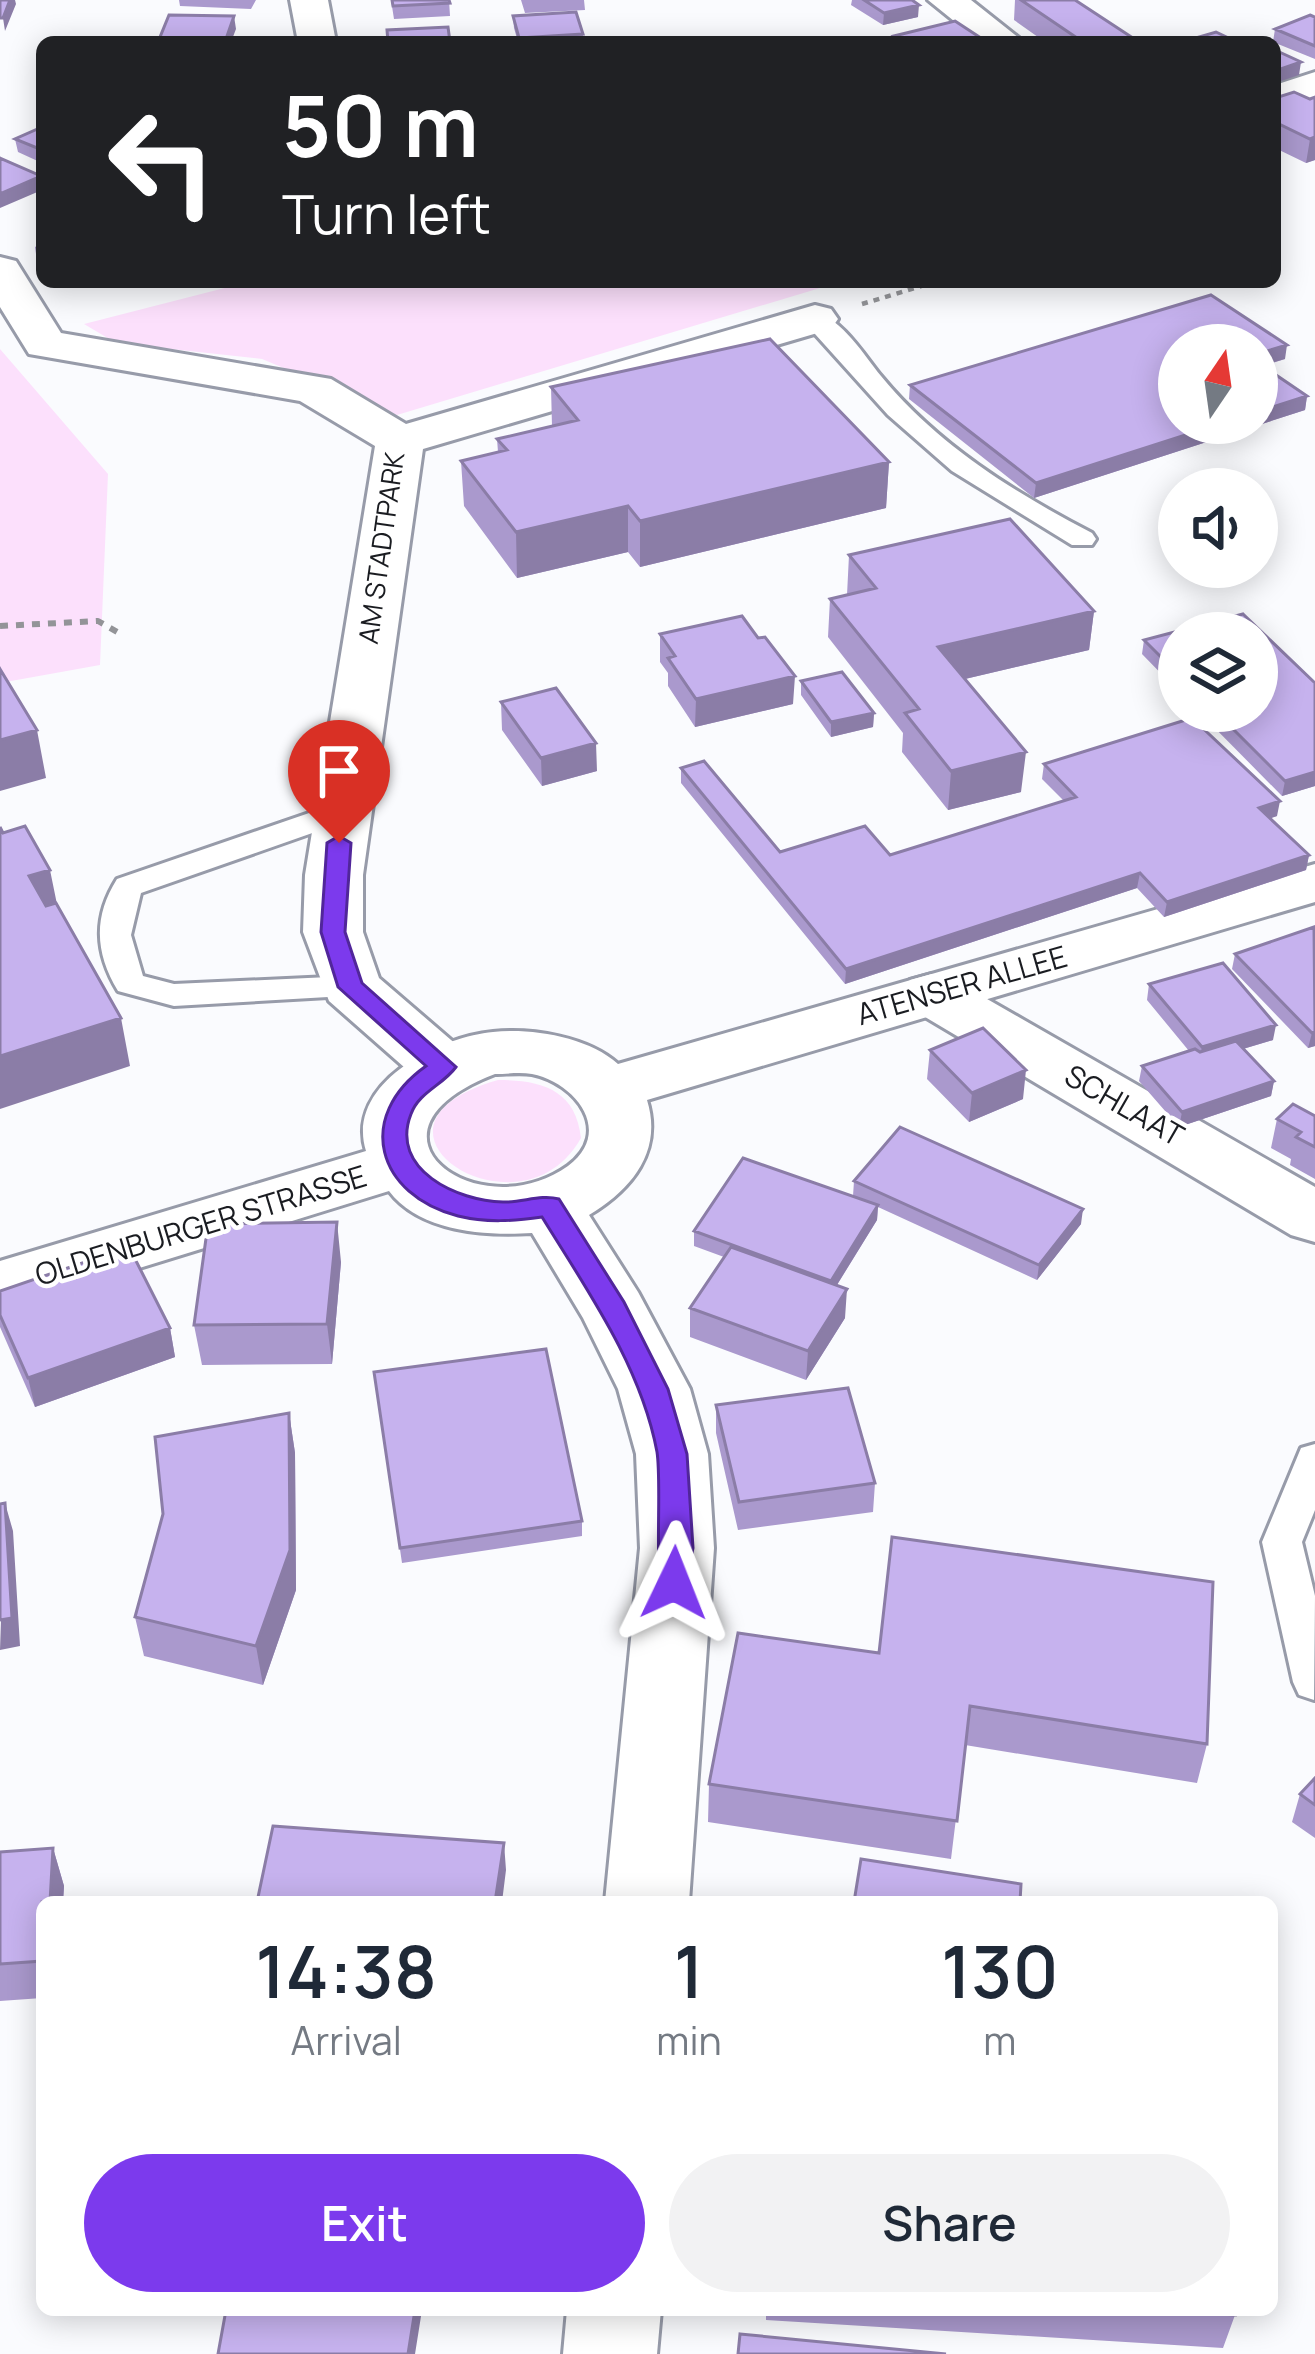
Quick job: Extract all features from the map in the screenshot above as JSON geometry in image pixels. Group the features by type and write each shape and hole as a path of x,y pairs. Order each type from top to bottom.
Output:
{"street":[{"path":"309,0 316,36"},
{"path":"947,0 997,36"},
{"path":"1281,97 1315,84"},
{"name":"AM STADTPARK","path":"7,256 45,344 314,389 400,441 334,875 333,932 351,987"},
{"path":"400,441 814,319"},
{"name":"ATENSER ALLEE","path":"608,1089 1315,883"},
{"path":"351,987 443,1067"},
{"name":"SCHLAAT","path":"932,994 1315,1218"},
{"path":"490,1053 541,1054 585,1070 608,1089 624,1122 621,1148 607,1172 582,1192 549,1206 505,1212 461,1207 425,1190 401,1164 393,1138 398,1111 416,1086 443,1067 490,1053"},
{"name":"OLDENBURGER STRASSE","path":"0,1286 401,1164"},
{"path":"549,1206 614,1310 654,1389 672,1454 677,1548 648,1896"},
{"path":"610,2354 613,2316"}],"lane":[{"path":"814,319 837,337 895,409 951,460 1012,503 1082,538"},
{"path":"344,811 128,886 113,917 113,950 130,983 174,995 351,987"},
{"path":"1314,1682 1282,1542 1315,1459"}],"path":[{"path":"814,319 915,288"},
{"path":"0,626 98,621 119,633"}],"shaded area":[{"path":"225,288 820,288 397,415 262,359 116,343 84,324"},
{"path":"0,349 108,474 100,665 0,683"},
{"path":"498,1080 542,1086 572,1109 581,1138 553,1169 520,1181 485,1180 456,1167 437,1147 434,1124 453,1100"}],"building":[{"path":"0,0 10,0 3,18 0,18"},
{"path":"392,0 449,0 450,3 393,6"},
{"path":"864,0 912,0 919,5 884,13"},
{"path":"1021,0 1075,0 1130,36 1074,36"},
{"path":"576,12 583,34 518,36 513,16"},
{"path":"169,15 234,16 227,36 160,36"},
{"path":"1315,17 1315,46 1275,29"},
{"path":"955,21 978,36 894,36"},
{"path":"448,27 449,36 388,36 387,30"},
{"path":"1281,53 1301,62 1281,69"},
{"path":"1294,92 1315,97 1315,137 1281,125 1281,96"},
{"path":"36,130 36,148 15,139"},
{"path":"0,158 36,174 36,178 0,194"},
{"path":"1211,295 1255,324 1158,324 1158,444 1036,483 910,385"},
{"path":"770,339 889,462 640,521 628,506 516,532 461,461 507,450 497,439 578,420 551,387"},
{"path":"1278,376 1307,396 1278,405"},
{"path":"1010,519 1094,611 938,647 1026,752 951,771 905,713 919,709 830,599 876,588 849,555"},
{"path":"742,616 795,676 696,699 668,658 675,656 660,634"},
{"path":"1158,636 1158,654 1144,640"},
{"path":"1278,648 1315,683 1315,772 1285,781 1236,732 1278,732"},
{"path":"0,669 37,730 0,740"},
{"path":"842,672 874,713 831,722 801,681"},
{"path":"556,688 596,743 541,758 501,702"},
{"path":"1158,729 1207,732 1280,801 1259,808 1309,855 1167,902 1140,873 846,969 681,768 704,761 780,852 865,826 890,855 1076,797 1044,764"},
{"path":"25,826 50,870 29,876 46,906 56,903 121,1018 0,1056 0,827 3,833"},
{"path":"1314,927 1315,1032 1312,1033 1235,954"},
{"path":"1223,963 1276,1025 1202,1047 1149,984"},
{"path":"983,1028 1026,1070 972,1093 930,1050"},
{"path":"1236,1041 1274,1081 1182,1112 1142,1066 1195,1049 1200,1052"},
{"path":"1293,1104 1315,1116 1315,1147 1296,1137 1301,1132 1277,1119"},
{"path":"900,1127 1083,1209 1039,1265 854,1181"},
{"path":"743,1158 878,1205 831,1281 694,1231"},
{"path":"337,1222 327,1324 194,1325 208,1224"},
{"path":"129,1247 170,1328 28,1378 0,1315 0,1291"},
{"path":"731,1247 847,1289 808,1351 690,1308"},
{"path":"546,1349 582,1521 400,1548 374,1372"},
{"path":"848,1388 875,1483 739,1502 716,1405"},
{"path":"289,1413 290,1550 256,1646 135,1617 163,1514 155,1437"},
{"path":"5,1503 12,1618 0,1620 0,1504"},
{"path":"892,1537 1213,1582 1207,1744 970,1706 957,1821 709,1784 738,1633 879,1653"},
{"path":"1315,1778 1315,1805 1300,1794"},
{"path":"273,1826 504,1843 496,1896 258,1896"},
{"path":"53,1848 50,1896 36,1896 36,1961 0,1964 0,1852"},
{"path":"861,1859 1021,1884 1020,1896 855,1896"},
{"path":"225,2316 414,2316 408,2354 218,2354"},
{"path":"740,2334 946,2354 738,2354"}],"route":[{"path":"339,843 333,932 351,987 443,1067 416,1086 398,1111 393,1138 401,1164 425,1190 461,1207 505,1212 549,1206 614,1310 654,1389 672,1454 674,1583"}]}
